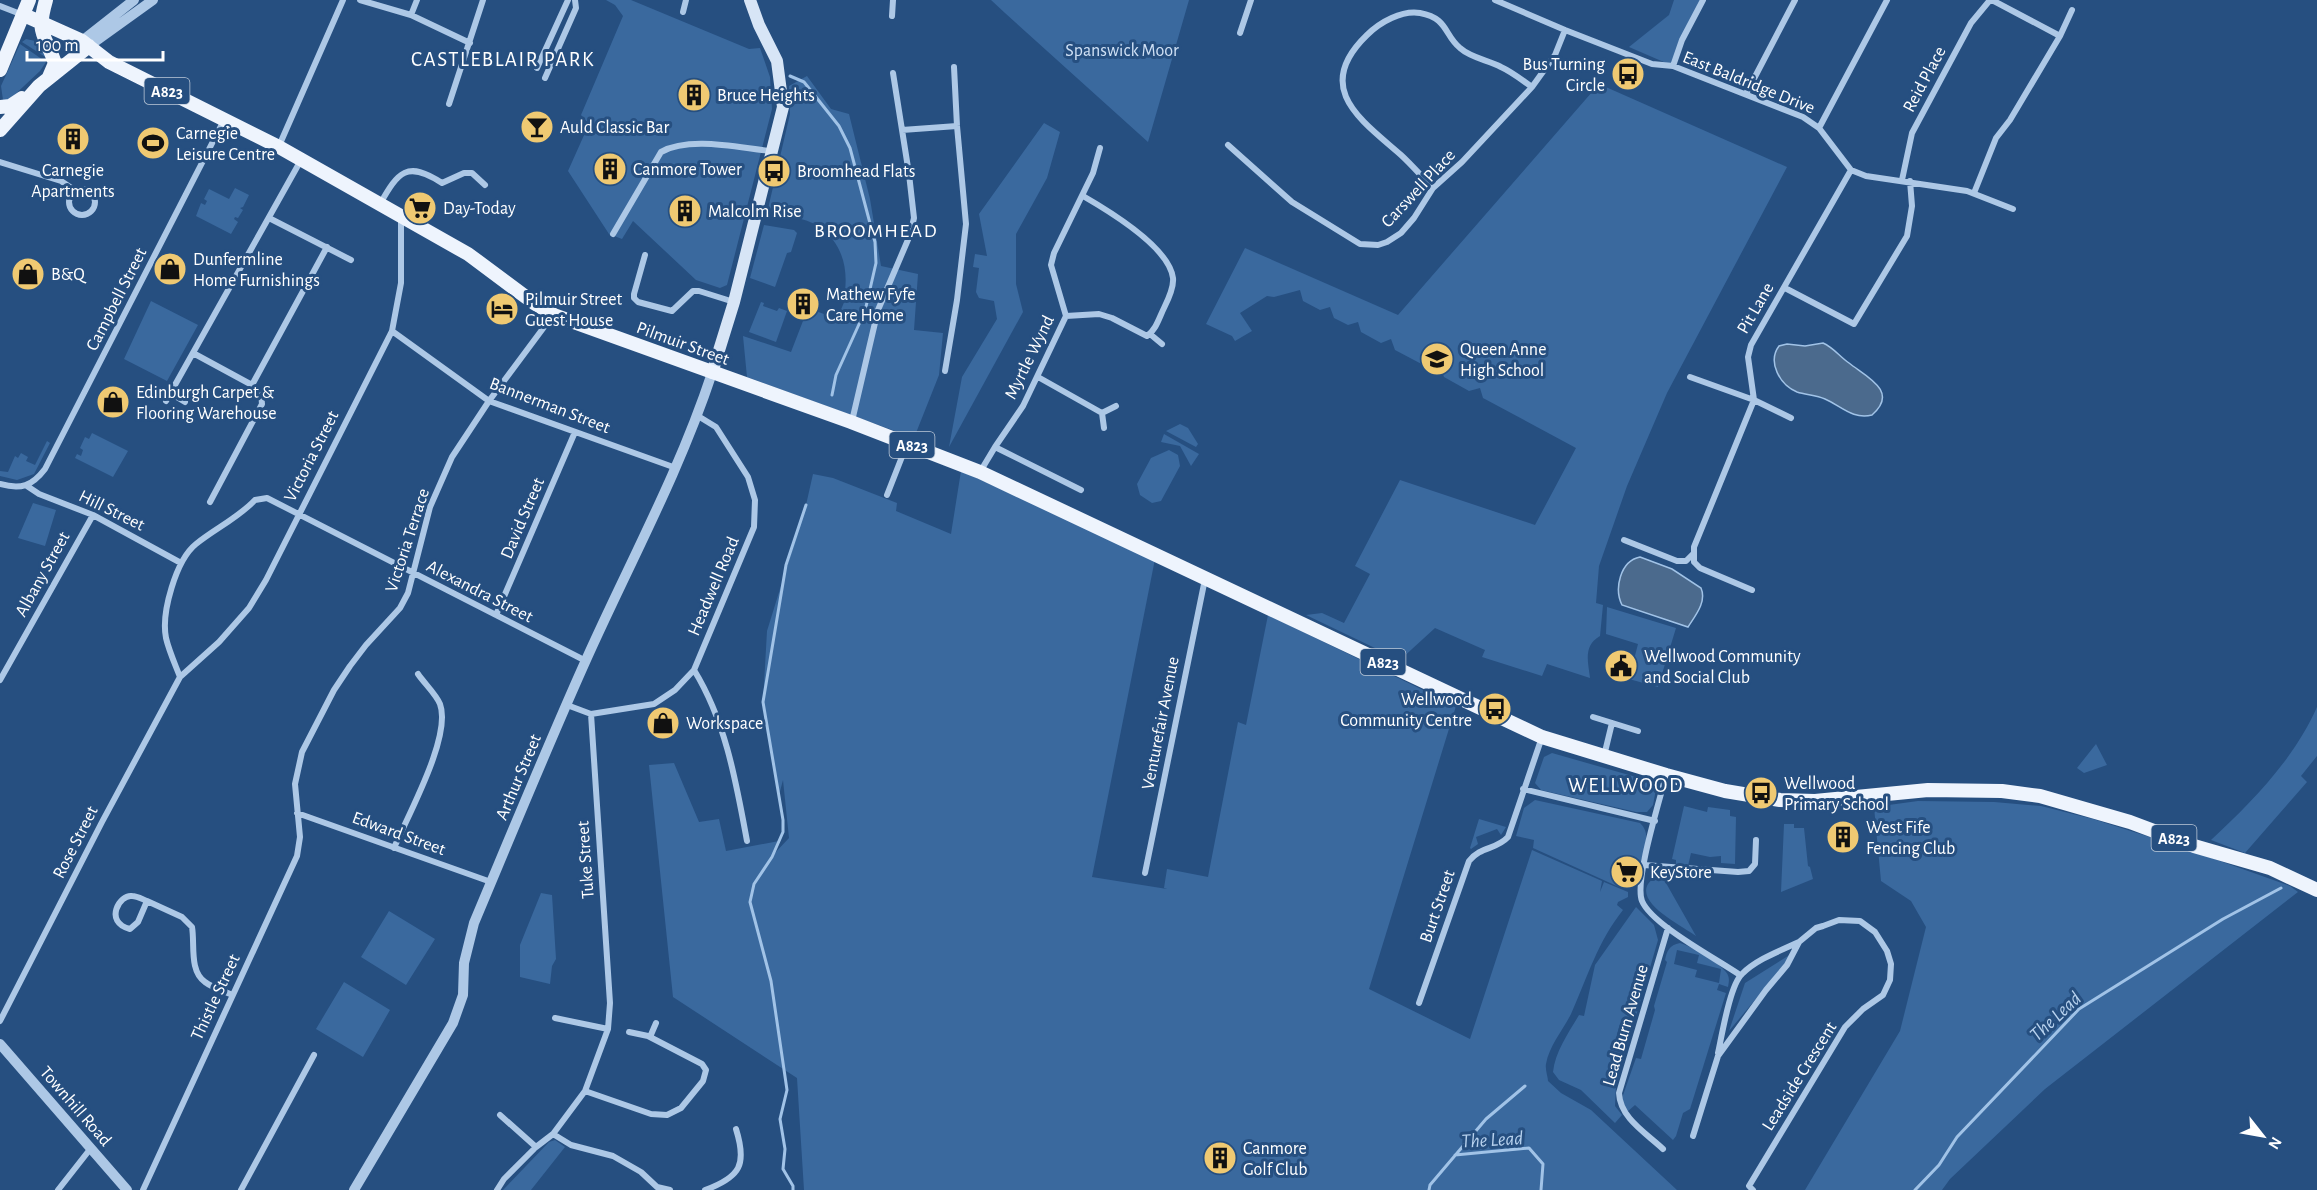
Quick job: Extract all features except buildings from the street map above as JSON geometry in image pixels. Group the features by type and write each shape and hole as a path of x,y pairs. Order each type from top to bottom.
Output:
{"main road":[{"path":"0,70 29,0"},
{"path":"0,130 44,82 55,63 42,36 40,21 46,0"},
{"path":"712,373 734,302 783,107 777,61 759,25 750,0"},
{"name":"Pilmuir Street","path":"24,15 86,44 110,62 302,160 468,254 554,315 851,422 980,472 1205,578"},
{"path":"0,107 10,106 44,82 86,44"},
{"name":"Pilmuir Street","path":"72,59 84,57 110,62"},
{"name":"A823","path":"1205,578 1542,737 1666,775 1725,791 1780,800 1815,801 1928,790 2002,791 2040,796 2130,822 2194,846 2270,868 2312,887"}],"street":[{"path":"86,44 134,0"},
{"path":"86,44 153,0"},
{"path":"279,147 343,0"},
{"path":"360,0 411,15 470,43"},
{"path":"411,15 417,0"},
{"path":"449,104 483,0"},
{"path":"537,68 568,0"},
{"path":"545,78 576,8 575,0"},
{"path":"683,12 686,0"},
{"path":"892,16 893,0"},
{"path":"1240,33 1251,0"},
{"name":"East Baldridge Drive","path":"1495,0 1653,64 1672,66 1803,117 1819,128 1851,170"},
{"path":"1672,66 1682,40 1703,0"},
{"path":"1746,94 1795,0"},
{"path":"1819,128 1887,0"},
{"path":"1991,0 2060,36"},
{"name":"Reid Place","path":"1902,180 1912,133 1971,23 1991,0"},
{"name":"Pilmuir Street","path":"0,6 24,15"},
{"path":"1974,194 1996,138 2010,120 2060,36 2072,10"},
{"path":"1433,188 1402,156 1367,127 1349,103 1342,84 1344,74 1349,60 1363,40 1373,30 1407,12 1422,13 1444,25 1460,49 1501,67 1532,87"},
{"name":"Carswell Place","path":"1228,145 1292,202 1360,244 1378,245 1387,242 1401,232 1414,218 1433,188 1462,162 1532,87 1555,55 1565,30"},
{"path":"945,371 957,300 966,224 954,67"},
{"path":"851,422 878,310 910,235 914,218 893,73"},
{"name":"Campbell Street","path":"27,486 36,481 45,469 224,120"},
{"path":"902,130 957,126"},
{"path":"613,234 661,152 670,147 682,144 713,145 772,152"},
{"name":"Myrtle Wynd","path":"980,472 994,447 1023,406 1066,316 1051,265 1054,253 1093,173 1100,148"},
{"path":"166,401 302,160"},
{"path":"0,162 61,181 76,190 85,190 93,197 92,208 86,213 79,214 70,207 70,198 76,190"},
{"path":"1851,170 1866,176 1910,181 1974,194 2013,209"},
{"name":"Pit Lane","path":"1754,400 1748,357 1751,345 1775,299 1785,288 1851,170"},
{"path":"380,205 396,178 412,171 425,172 442,183 464,173 472,173 485,185"},
{"path":"1785,288 1854,324 1907,236 1912,206 1910,181"},
{"path":"1083,196 1119,217 1169,264 1173,280 1168,300 1150,334"},
{"path":"269,218 351,260"},
{"name":"Victoria Street","path":"180,677 219,642 249,608 392,331 401,283 401,218"},
{"path":"252,385 327,247"},
{"path":"645,255 634,294 638,302 672,311 688,294 699,291 734,302"},
{"path":"1066,316 1100,314 1142,334 1148,336 1150,334"},
{"name":"Victoria Terrace","path":"297,813 295,784 303,752 316,724 350,666 400,608 414,575 430,507 452,457 489,401 554,315"},
{"name":"Bannerman Street","path":"392,331 489,401 677,468"},
{"path":"1150,334 1162,344"},
{"path":"193,353 252,385 261,393 262,404 210,502"},
{"name":"Arthur Street","path":"354,1190 453,1023 463,995 464,963 470,934 586,661 677,468 712,373"},
{"path":"1038,377 1102,413"},
{"path":"1690,377 1754,400 1791,418"},
{"path":"170,393 185,402"},
{"path":"1752,590 1700,568 1694,562 1693,554 1697,538 1754,400"},
{"path":"1102,413 1116,406"},
{"path":"1102,413 1104,428"},
{"name":"Headwell Road","path":"591,714 654,704 675,690 694,669 754,527 755,500 748,477 716,427 698,416"},
{"name":"David Street","path":"496,615 575,432"},
{"path":"887,495 907,443"},
{"path":"994,447 1081,490"},
{"path":"0,484 11,487 27,486"},
{"name":"Hill Street","path":"27,486 39,494 93,515 181,563"},
{"name":"Alexandra Street","path":"181,563 194,546 242,514 255,500 267,498 586,661"},
{"name":"Albany Street","path":"0,680 93,515"},
{"path":"1624,540 1677,561 1686,561 1693,554"},
{"path":"180,677 166,637 166,615 170,594 181,563"},
{"name":"Venturefair Avenue","path":"1145,873 1205,578"},
{"path":"694,669 709,693 733,763 747,841"},
{"path":"394,848 438,746 443,720 440,703 418,674"},
{"name":"Rose Street","path":"0,1021 102,822 180,677"},
{"path":"567,705 591,714"},
{"name":"Tuke Street","path":"497,1190 536,1147 553,1134 585,1091 608,1029 610,1003 591,714"},
{"path":"1593,717 1638,730"},
{"path":"1603,756 1612,723"},
{"name":"Burt Street","path":"1419,1004 1469,861 1476,853 1499,845 1508,837 1542,737"},
{"path":"1666,775 1644,865 1641,899 1654,917 1668,928 1740,975"},
{"path":"1523,789 1655,821"},
{"name":"Edward Street","path":"297,813 491,882"},
{"name":"Thistle Street","path":"143,1190 297,856 300,837 297,813"},
{"path":"1644,865 1749,871 1755,864 1756,840"},
{"path":"147,901 138,922 130,929 115,921 114,916 122,900 134,896 147,901 188,921 192,927 194,956 199,974 204,982 232,995"},
{"name":"Leadside Crescent","path":"1693,1136 1718,1056 1731,996 1740,975 1753,965 1799,942 1816,928 1839,920 1860,921 1875,932 1887,951 1891,964 1890,980 1883,994 1845,1027 1749,1186 1753,1190"},
{"name":"Lead Burn Avenue","path":"1663,1149 1626,1114 1620,1105 1619,1093 1668,928"},
{"name":"Leadside Crescent","path":"1718,1056 1787,965 1799,942"},
{"path":"555,1018 608,1029"},
{"path":"650,1037 656,1023"},
{"path":"585,1091 651,1114 667,1115 681,1108 703,1081 706,1070 702,1064 650,1037 629,1032"},
{"name":"Townhill Road","path":"0,1044 127,1190"},
{"path":"241,1190 314,1055"},
{"path":"500,1115 536,1147"},
{"path":"705,1190 722,1184 740,1166 742,1150 736,1129"},
{"path":"553,1134 571,1145 613,1156 641,1172 657,1188 670,1190"},
{"path":"58,1190 91,1148"}],"green space":[{"path":"606,0 631,0 749,49 760,48 770,77 772,109 727,285 720,288 696,280 633,221 622,239 609,234 568,171 589,124 581,115 623,16 615,5"},
{"name":"Spanswick Moor","path":"991,0 1189,0 1148,142 1005,13"},
{"path":"1674,0 1703,0 1673,66 1629,47 1669,15"},
{"path":"26,39 35,41 47,58 22,42"},
{"path":"20,44 46,62 40,71 8,101 3,100 1,86"},
{"path":"807,76 831,109 849,114 870,199 881,266 918,274 914,330 943,333 939,375 914,438 747,377 743,336 791,352 808,308 837,319 848,293 845,291 844,263 837,247 826,232 806,221 767,213 790,114 789,86"},
{"path":"1599,84 1787,167 1667,393 1627,486 1599,566 1596,603 1603,605 1600,636 1591,644 1588,654 1590,678 1547,664 1542,676 1482,657 1485,650 1435,628 1400,660 1306,615 1322,613 1344,623 1370,574 1355,566 1400,480 1535,525 1576,448 1483,398 1480,388 1469,391 1444,377 1440,366 1431,369 1395,350 1391,339 1381,343 1361,332 1358,322 1348,325 1334,318 1330,307 1320,310 1303,301 1300,290 1274,297 1267,296 1240,313 1252,331 1235,341 1232,336 1206,324 1245,248 1398,315"},
{"path":"1044,123 1060,132 1047,178 1016,234 1016,284 1023,312 949,447 962,377 997,319 994,301 979,298 976,292 979,268 973,267 975,254 987,256 979,214"},
{"path":"235,188 249,195 243,207 240,208 243,210 238,218 234,219 238,222 231,234 196,216 201,203 205,205 207,201 204,199 209,189 229,199"},
{"path":"764,225 794,230 797,233 775,287 750,278"},
{"path":"151,301 198,325 167,381 124,359"},
{"path":"761,302 764,303 763,306 777,311 779,308 787,311 776,342 749,332"},
{"path":"1180,424 1188,428 1198,444 1196,447 1166,431"},
{"path":"92,433 128,451 113,477 75,458 77,454 81,456 83,450 80,448 85,437 89,439"},
{"path":"1164,434 1199,454 1191,466 1180,446 1161,442"},
{"path":"47,441 50,443 34,474 17,480 0,476 0,471 8,472 15,456 18,458 21,453 28,457 26,461 35,465"},
{"path":"1169,450 1178,455 1180,466 1161,501 1152,503 1140,495 1137,484 1151,458"},
{"name":"Canmore Golf Club","path":"961,471 1155,559 1092,877 1167,889 1164,888 1167,869 1208,877 1238,722 1246,725 1268,615 1456,706 1369,989 1470,1039 1532,850 1602,881 1600,892 1604,882 1628,892 1628,897 1618,902 1617,905 1623,910 1600,947 1571,1014 1550,1051 1546,1071 1548,1081 1561,1093 1591,1110 1677,1190 804,1190 797,1078 673,997 649,765 674,763 699,822 719,819 726,851 779,841 773,855 789,838 783,780 779,795 763,702 767,631 806,505 813,474 833,478 897,503 896,511 951,534"},
{"path":"33,503 56,510 45,546 18,538"},
{"path":"1607,607 1676,628 1658,687 1629,679 1638,644 1606,634"},
{"path":"2317,707 2317,756 2301,776 2307,782 2245,853 2211,840 2271,779 2308,726"},
{"path":"2096,744 2107,765 2084,773 2077,768"},
{"path":"1552,753 1650,781 1656,789 1653,805 1647,812 1636,812 1541,790 1535,783 1544,757"},
{"path":"1535,800 1640,823 1644,827 1646,837 1640,864 1617,859 1612,877 1620,880 1619,887 1533,848 1534,840 1516,836 1524,808"},
{"path":"1918,801 1994,802 2041,806 2093,819 2178,846 2290,886 2298,892 2045,1089 1950,1179 1942,1190 1805,1190 1900,1031 1926,927 1911,901 1881,881 1874,807"},
{"path":"1684,806 1707,812 1708,807 1730,810 1730,816 1736,817 1735,864 1721,863 1721,856 1710,857 1691,853 1688,866 1676,865 1676,860 1672,859"},
{"path":"1479,819 1506,827 1501,835 1497,829 1476,837 1478,844 1471,849 1470,848"},
{"path":"1784,824 1794,824 1794,828 1804,828 1808,866 1813,879 1781,892"},
{"path":"1657,876 1662,876 1696,936 1668,918 1650,901 1646,893 1648,884"},
{"path":"541,893 552,895 556,959 552,966 550,984 520,977 520,945"},
{"path":"1636,907 1654,925 1658,940 1616,1085 1615,1106 1622,1115 1615,1123 1581,1090 1559,1080 1553,1072 1556,1057 1567,1035 1579,1015 1584,1016 1595,965"},
{"path":"389,911 435,939 406,985 361,957"},
{"path":"1676,944 1685,945 1711,960 1726,972 1729,981 1728,987 1719,984 1717,990 1726,993 1690,1109 1683,1113 1673,1140 1635,1105 1627,1112 1622,1098 1636,1058 1641,1059 1667,962 1665,960 1667,954 1669,949","holes":["1677,950 1699,955 1697,963 1721,969 1719,983 1695,977 1697,970 1674,964"]},
{"path":"1791,954 1790,958 1729,1031 1745,983"},
{"path":"344,982 390,1010 363,1057 316,1029"},
{"path":"555,1140 565,1147 531,1190 503,1190 549,1142"}],"shaded area":[{"path":"1823,343 1877,385 1882,399 1880,406 1872,415 1859,416 1847,412 1825,399 1791,389 1781,379 1774,359 1779,346"},
{"path":"1640,557 1672,569 1701,588 1701,604 1688,627 1622,605 1619,591 1620,576 1628,564"}],"waterway":[{"path":"790,76 804,82 839,126 850,148 875,242 876,263 865,311 836,375 832,395"},
{"path":"793,1190 783,1169 785,1149 780,1119 787,1090 771,981 750,902 754,884 772,857 783,832 783,820 763,702 786,565 806,505"},
{"name":"The Lead","path":"1915,1190 1939,1165 1957,1137 2079,1009 2223,919 2281,888"},
{"path":"1429,1190 1430,1185 1486,1119 1525,1086"},
{"name":"The Lead","path":"1455,1155 1529,1148 1543,1164 1541,1190"}],"place":[{"name":"Bus Turning Circle","path":"1628,74"},
{"name":"Bruce Heights","path":"694,95"},
{"name":"Auld Classic Bar","path":"537,127"},
{"name":"Carnegie Apartments","path":"73,139"},
{"name":"Carnegie Leisure Centre","path":"153,143"},
{"name":"Canmore Tower","path":"610,169"},
{"name":"Broomhead Flats","path":"774,171"},
{"name":"Day-Today","path":"420,208"},
{"name":"Malcolm Rise","path":"685,211"},
{"name":"Dunfermline Home Furnishings","path":"170,269"},
{"name":"B&Q","path":"28,274"},
{"name":"Mathew Fyfe Care Home","path":"803,304"},
{"name":"Pilmuir Street Guest House","path":"502,309"},
{"name":"Queen Anne High School","path":"1437,359"},
{"name":"Edinburgh Carpet & Flooring Warehouse","path":"113,402"},
{"name":"Wellwood Community and Social Club","path":"1621,666"},
{"name":"Wellwood Community Centre","path":"1495,709"},
{"name":"Workspace","path":"663,723"},
{"name":"Wellwood Primary School","path":"1761,793"},
{"name":"West Fife Fencing Club","path":"1843,837"},
{"name":"KeyStore","path":"1627,872"},
{"name":"Canmore Golf Club","path":"1220,1158"}],"district":[{"name":"CASTLEBLAIR PARK","path":"503,59"},
{"name":"BROOMHEAD","path":"876,230"},
{"name":"WELLWOOD","path":"1626,785"}]}
